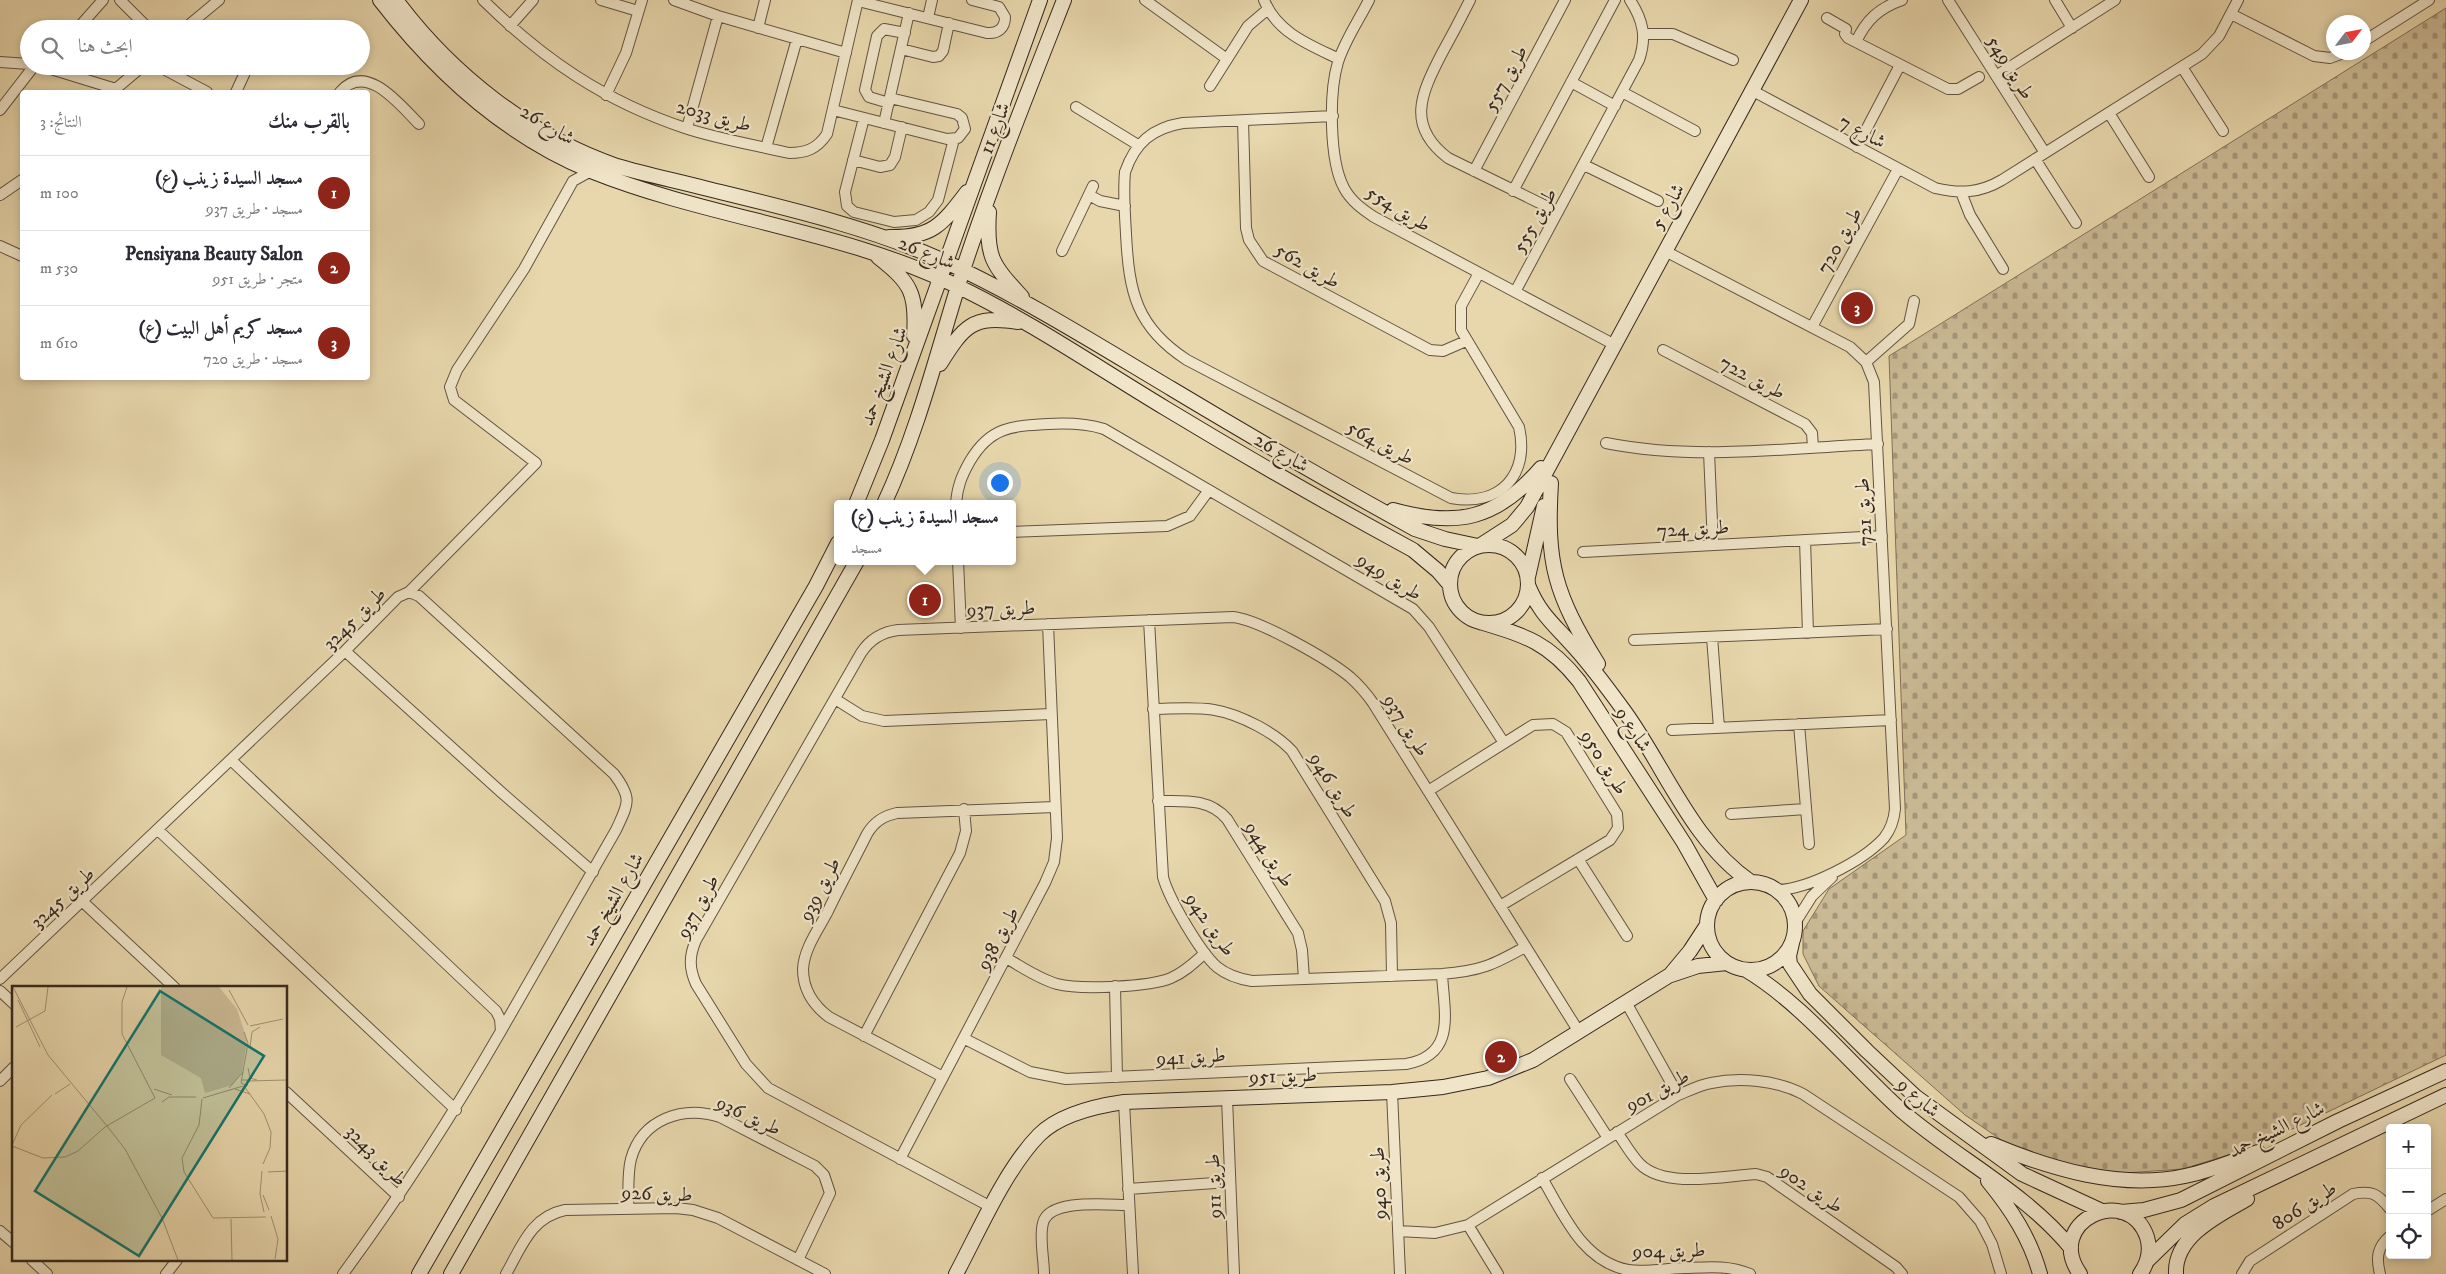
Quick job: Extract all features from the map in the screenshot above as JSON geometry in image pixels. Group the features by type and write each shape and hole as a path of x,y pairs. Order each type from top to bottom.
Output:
{"main road":[{"name":"شارع 26","path":"380,0 409,38 469,95 524,135 572,162 591,171 705,208 870,251 959,286 1028,324 1187,421 1413,550 1438,571 1450,585"},
{"name":"شارع 26","path":"396,0 419,29 462,74 510,111 572,147 616,165 649,175 796,211 878,236 946,262 1031,307 1370,504 1430,535 1479,546"},
{"name":"شارع 11","path":"946,262 1040,0"},
{"name":"شارع 11","path":"963,270 1064,0"},
{"name":"شارع 5","path":"1528,582 1538,531 1551,483 1570,432 1800,0"},
{"path":"878,236 910,237 930,232 944,221 975,182"},
{"path":"990,194 987,238 989,252 999,272 1031,307"},
{"path":"870,251 900,274 912,292 916,310 913,353"},
{"name":"شارع الشيخ حمد","path":"858,500 946,262"},
{"path":"886,500 920,413 963,270"},
{"path":"930,379 956,340 974,324 988,319 1028,324"},
{"name":"شارع 5","path":"1479,546 1512,525 1521,516 1555,453 1570,432"},
{"path":"1370,504 1412,516 1438,519 1476,516 1501,504 1526,486 1555,453"},
{"path":"1551,483 1550,547 1559,590 1572,621 1626,712"},
{"path":"1494,545 1506,548 1524,566 1528,582 1521,607 1513,616 1491,624 1470,619 1459,609 1451,595 1450,585 1454,565 1468,550 1479,546 1494,545"},
{"name":"شارع الشيخ حمد","path":"419,1274 816,586 834,551"},
{"path":"451,1274 855,565"},
{"name":"شارع 9","path":"1528,582 1538,606 1546,618 1574,646 1626,712 1711,847 1737,873 1751,882"},
{"name":"شارع 9","path":"1480,622 1530,638 1549,649 1565,664 1579,681 1684,843 1716,900"},
{"path":"1751,882 1764,884 1776,890 1789,904 1795,923 1792,943 1786,953 1773,964 1757,970 1746,970 1727,963 1712,946 1707,925 1710,912 1716,900 1731,887 1751,882"},
{"name":"طريق 951","path":"1670,975 1690,951 1707,925"},
{"name":"شارع 9","path":"1792,943 1788,956 1790,964 1810,994 1867,1052 1916,1097 2022,1174 2102,1211"},
{"name":"طريق 951","path":"956,1274 991,1207 1016,1166 1040,1135 1069,1117 1100,1105 1124,1102 1392,1092 1443,1087 1488,1078 1533,1060 1627,1004 1670,975 1698,966 1727,963"},
{"name":"شارع 9","path":"1746,970 1778,991 1904,1112 2044,1219 2080,1274"},
{"name":"شارع الشيخ حمد","path":"2102,1211 2144,1210 2181,1200 2302,1139 2446,1071"},
{"path":"2145,1269 2185,1224 2206,1210 2446,1095"},
{"path":"2378,1128 2429,1111 2446,1103"},
{"path":"1971,1136 2025,1158 2068,1172 2147,1180 2184,1176 2302,1139"},
{"path":"2176,1274 2175,1266 2186,1241 2213,1219 2314,1158"},
{"path":"1978,1168 2012,1211 2034,1251 2040,1274"},
{"path":"2070,1261 2073,1237 2079,1225 2089,1216 2102,1211"},
{"path":"2121,1212 2138,1222 2145,1234 2149,1247 2145,1269"}],"street":[{"path":"85,20 103,0"},
{"path":"120,0 140,20"},
{"path":"195,20 219,0"},
{"name":"طريق 2033","path":"483,0 546,56 606,95 645,113 687,128 789,153 802,153 814,148 827,134 858,0"},
{"path":"510,26 534,0"},
{"path":"601,0 638,11"},
{"path":"606,95 626,53 642,0"},
{"path":"674,0 718,16 846,53"},
{"path":"758,28 765,0"},
{"path":"858,0 992,33 1002,28 1005,17 999,7 972,0"},
{"path":"928,18 932,0"},
{"path":"1145,0 1227,59"},
{"name":"طريق 554","path":"1370,0 1339,59 1334,80 1333,116 1338,175 1352,200 1374,217 1615,345"},
{"path":"1470,0 1425,86 1420,109 1425,132 1438,151 1513,191 1558,212"},
{"name":"طريق 557","path":"1474,171 1565,0"},
{"path":"1513,191 1615,0"},
{"path":"1630,0 1642,22 1644,34 1673,34 1733,60"},
{"path":"1856,42 1867,22 1875,14 1902,0"},
{"name":"طريق 549","path":"1948,0 2045,153"},
{"path":"2055,0 2072,28"},
{"path":"1996,76 2072,28 2103,3 2115,0"},
{"name":"شارع 7","path":"1753,91 1935,188 1961,192 1991,187 2182,67 2211,46 2238,0"},
{"path":"2371,37 2429,0"},
{"path":"1210,86 1266,4 1286,30 1339,59"},
{"path":"884,122 909,14"},
{"path":"2231,14 2314,56 2326,58"},
{"path":"687,128 718,16"},
{"name":"طريق 549","path":"1828,18 1845,28 1846,36 1856,42 1951,90 1958,89 1979,77"},
{"path":"901,49 933,57 939,56 943,51 949,23"},
{"path":"864,118 844,197 850,209 894,222 909,222 923,216 938,200 954,139 962,134 964,129 962,118 957,114 869,98 865,90 876,36 884,29 905,33"},
{"name":"طريق 555","path":"1515,292 1639,60 1644,34"},
{"path":"766,148 797,38"},
{"path":"0,62 20,63"},
{"path":"1857,147 1900,65"},
{"path":"2182,67 2223,131"},
{"path":"0,110 27,75"},
{"path":"67,75 111,90"},
{"path":"115,90 132,75"},
{"path":"175,75 203,90"},
{"path":"237,90 244,75"},
{"path":"342,90 350,83 360,80 369,81 398,103 419,124"},
{"path":"1571,82 1615,106"},
{"path":"1622,92 1695,131"},
{"path":"1076,107 1138,145"},
{"path":"833,110 954,139"},
{"path":"2109,113 2150,177"},
{"name":"طريق 564","path":"1333,116 1166,126 1151,133 1138,145 1130,158 1125,172 1128,272 1132,290 1147,323 1172,350 1451,498 1466,501 1482,500 1496,494 1508,484 1519,465 1522,442 1519,427 1510,410 1461,330 1461,306 1479,273"},
{"name":"طريق 562","path":"1243,121 1246,228 1255,252 1263,261 1430,350 1443,351 1466,341"},
{"path":"854,160 880,168 890,166 895,157 902,127"},
{"path":"2035,159 2076,222"},
{"path":"572,162 573,181"},
{"path":"1584,165 1658,201"},
{"name":"طريق 720","path":"1812,327 1898,169"},
{"path":"409,592 536,463 454,400 450,387 457,370 524,269 573,181 591,171"},
{"path":"2,192 20,181"},
{"path":"1062,251 1091,191 1100,201 1125,206"},
{"path":"1961,192 1970,215 2003,269"},
{"path":"0,246 20,255"},
{"name":"طريق 721","path":"1665,251 1850,347 1866,362 1874,382 1896,809 1894,820 1883,838 1842,868 1812,896 1795,923"},
{"path":"1866,362 1908,324 1914,301"},
{"name":"طريق 722","path":"1663,350 1805,424 1812,433 1813,447"},
{"name":"طريق 949","path":"957,500 960,481 980,445 993,434 1017,426 1076,423 1104,429 1413,609 1430,627 1504,743"},
{"path":"1606,443 1646,451 1708,452 1878,444"},
{"path":"1708,452 1713,545"},
{"path":"1016,532 1167,526 1190,516 1209,490"},
{"name":"طريق 724","path":"1583,552 1882,536"},
{"path":"1805,540 1808,633"},
{"path":"958,565 961,628"},
{"name":"طريق 3245","path":"0,979 345,651 398,597 409,592 419,596 614,774 626,790 627,807 593,872 456,1110 399,1197"},
{"name":"طريق 937","path":"991,1207 777,1094 760,1081 746,1064 691,973 691,956 696,940 865,647 880,635 898,630 1241,618 1264,627 1335,667 1350,677 1368,696 1579,1032"},
{"name":"طريق 942","path":"1149,620 1161,868 1166,886 1205,953 1221,970 1244,980 1442,974 1488,967 1525,946"},
{"name":"طريق 938","path":"900,1159 1050,873 1056,850 1048,624"},
{"path":"1634,640 1886,629"},
{"path":"1712,636 1719,728"},
{"path":"345,651 593,872"},
{"path":"835,699 862,716 884,721 1051,714"},
{"name":"طريق 946","path":"1153,709 1208,708 1224,711 1273,734 1292,751 1385,901 1391,924 1392,976"},
{"path":"1672,730 1891,720"},
{"name":"طريق 950","path":"1428,791 1533,725 1541,723 1553,724 1566,732 1617,814 1620,822 1610,840 1500,906"},
{"path":"1799,724 1809,844"},
{"path":"231,760 496,1011 500,1019 501,1031"},
{"name":"طريق 944","path":"1158,801 1203,803 1217,809 1227,819 1298,933 1302,950 1304,979"},
{"name":"طريق 939","path":"943,1077 829,1017 812,1001 804,979 803,968 810,945 874,824 885,817 897,813 1055,807"},
{"path":"1731,814 1806,809"},
{"path":"864,1036 960,853 966,831 964,810"},
{"path":"158,830 456,1110"},
{"path":"1578,859 1628,936"},
{"name":"طريق 721","path":"1776,890 1801,887 1842,868"},
{"path":"83,902 173,986"},
{"path":"1006,958 1058,985 1115,986 1152,983 1170,978 1182,972 1205,953"},
{"name":"طريق 941","path":"965,1038 1019,1067 1042,1075 1066,1078 1417,1062 1435,1050 1445,1032 1442,974"},
{"path":"1115,986 1117,1077"},
{"path":"0,991 12,1002"},
{"path":"1627,1004 1678,1094"},
{"path":"0,1082 12,1069"},
{"name":"طريق 902","path":"1570,1079 1612,1135 1640,1165 1661,1176 1680,1179 1756,1174 1767,1178 1896,1267 1902,1274"},
{"name":"طريق 901","path":"1398,1231 1435,1234 1468,1225 1678,1094 1710,1083 1736,1081 1781,1084 1803,1094 1960,1197 1980,1221 1992,1244 2000,1274"},
{"name":"طريق 940","path":"1392,1092 1400,1274"},
{"name":"طريق 3243","path":"288,1094 399,1197 343,1274"},
{"name":"طريق 911","path":"1227,1098 1234,1274"},
{"path":"1124,1102 1133,1274"},
{"name":"طريق 936","path":"628,1209 630,1161 637,1141 649,1127 672,1115 705,1112 720,1117 815,1166 824,1174 830,1193 798,1260"},
{"name":"طريق 904","path":"1542,1178 1573,1231 1586,1248 1604,1263 1630,1270 1720,1266 1750,1274"},
{"path":"1128,1188 1214,1182"},
{"name":"طريق 806","path":"2242,1274 2250,1260 2353,1194 2367,1191 2377,1195 2386,1205"},
{"path":"2431,1208 2446,1199"},
{"path":"1044,1274 1043,1225 1050,1212 1063,1206 1129,1204"},
{"name":"طريق 926","path":"506,1274 529,1232 545,1217 565,1210 676,1208 702,1212 825,1274"},
{"path":"1468,1225 1498,1274"},
{"path":"0,1231 12,1241"},
{"path":"2380,1274 2377,1262 2378,1249 2386,1240"},
{"path":"34,1262 47,1274"},
{"path":"166,1274 175,1262"}],"green space":[{"path":"2446,8 2446,1055 2257,1146 2183,1169 2124,1173 2062,1167 2016,1150 1965,1115 1819,986 1803,954 1803,931 1829,889 1906,835 1889,356 2363,60 2371,60 2371,55"}],"place":[{"name":"مسجد كريم أهل البيت (ع)","path":"1857,308"},
{"name":"مسجد السيدة زينب (ع)","path":"925,600"},
{"name":"Pensiyana Beauty Salon","path":"1501,1057"}]}
